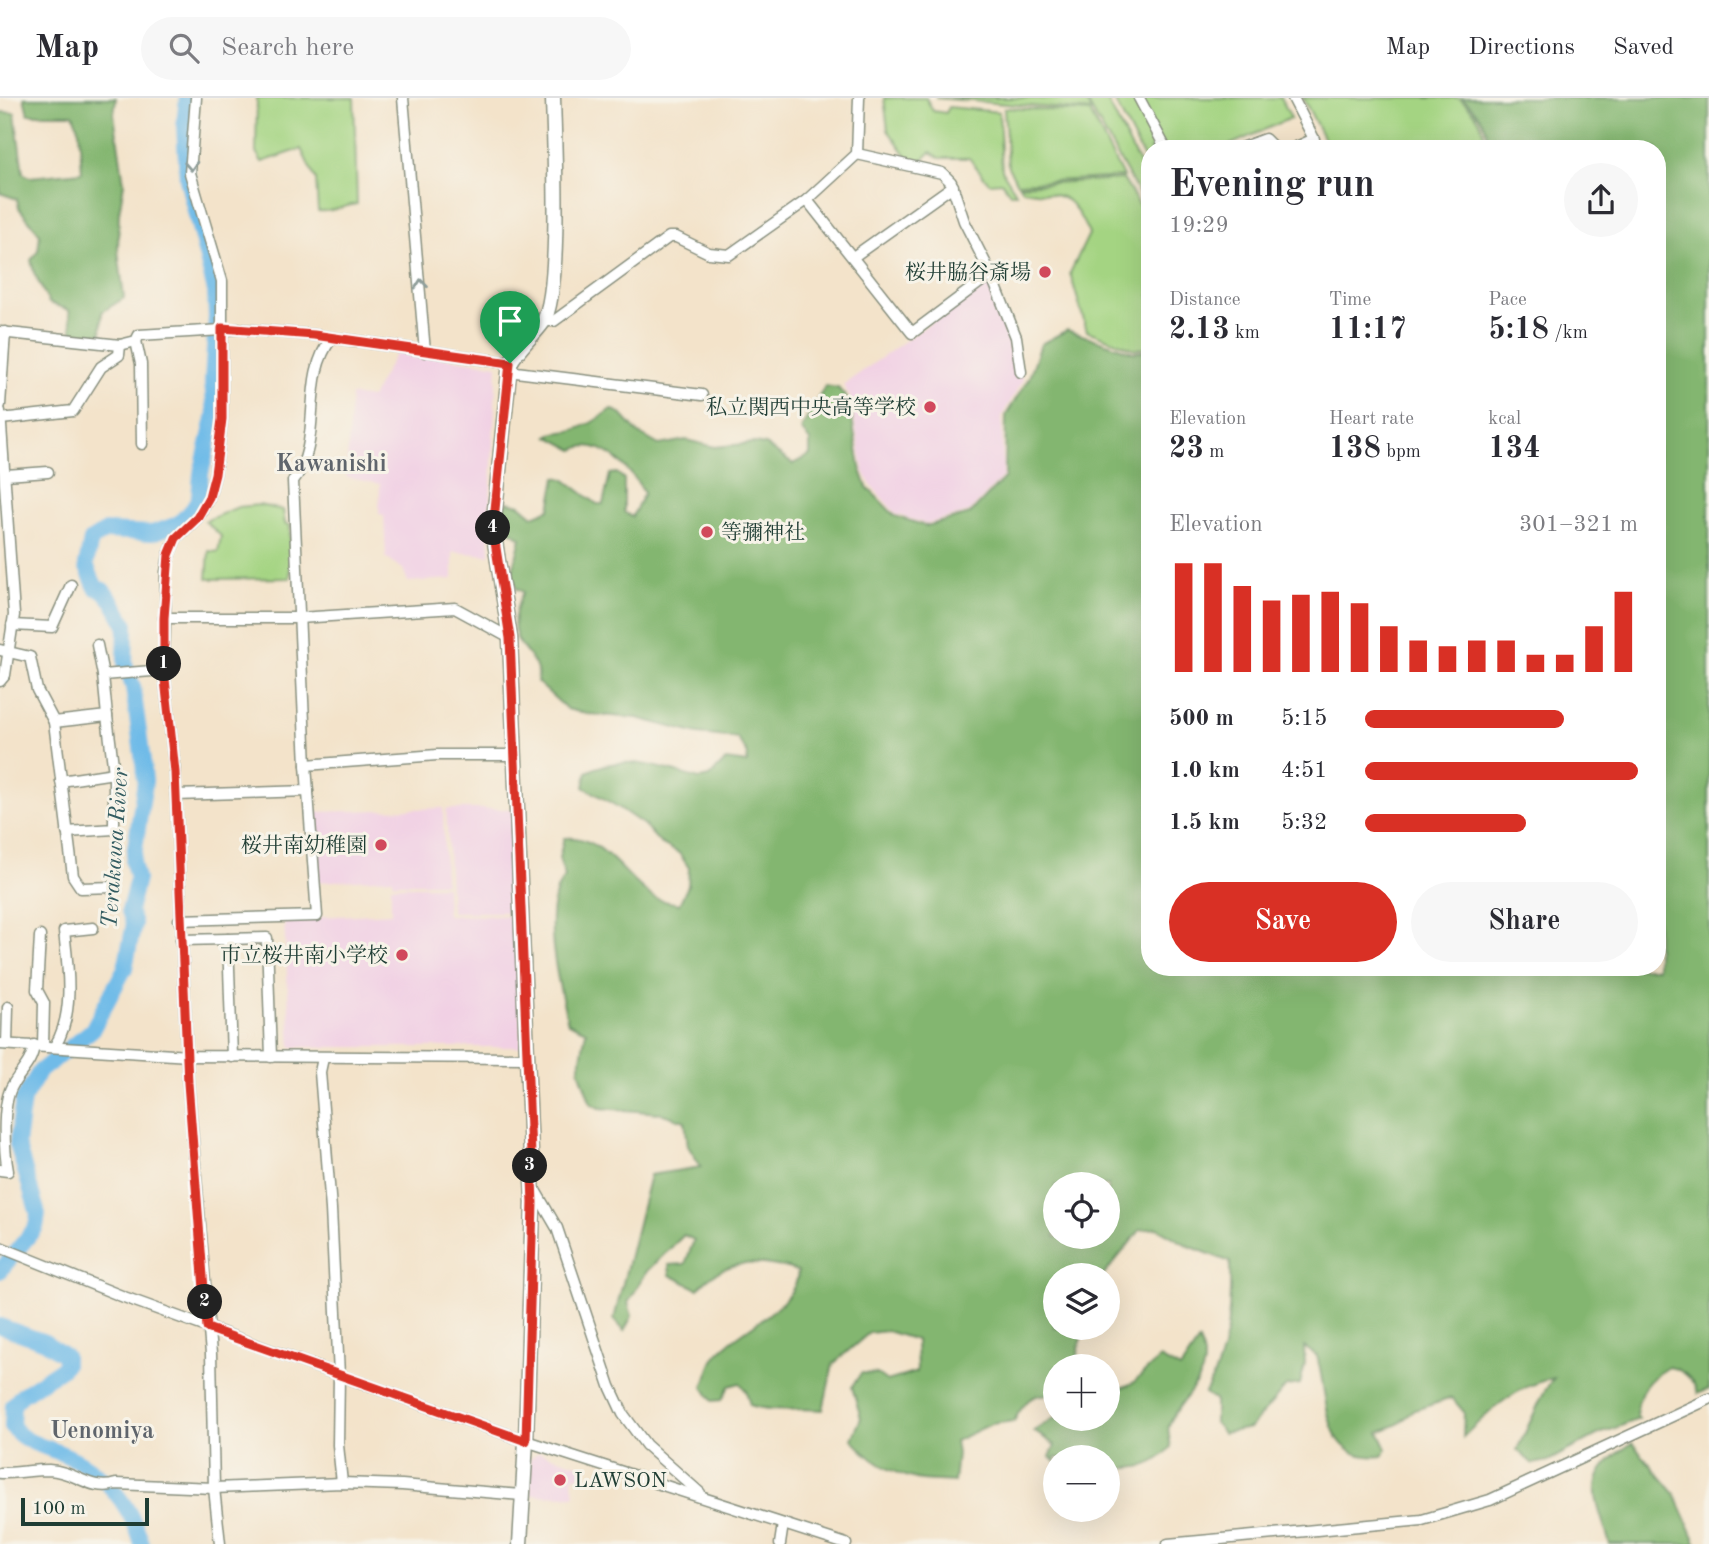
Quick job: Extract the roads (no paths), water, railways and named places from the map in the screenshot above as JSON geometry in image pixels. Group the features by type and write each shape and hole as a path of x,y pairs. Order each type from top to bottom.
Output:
{"main road":[{"path":"520,1544 533,1245 510,638 493,529 509,367 521,344 543,321 552,291 553,98"}],"street":[{"path":"196,98 190,173 222,281 216,329 222,419 215,474 209,497 197,518 176,538 169,555 164,618 164,670 176,795 179,920 190,1056 188,1083 211,1354 214,1488 220,1544"},
{"path":"403,98 425,352"},
{"path":"543,321 554,321 669,237 676,237 720,257 729,255 807,200 857,154 859,98"},
{"path":"1139,98 1161,140"},
{"path":"1293,98 1314,139 1312,140"},
{"path":"857,154 942,173 953,186 964,222 991,274 1016,337 1021,372"},
{"path":"853,257 953,186"},
{"path":"807,200 912,333 991,274"},
{"path":"142,444 141,364 136,341 139,335 216,329 332,338 702,395"},
{"path":"0,405 3,332 120,345 136,341"},
{"path":"179,920 317,916 306,765 293,481 306,465 319,361 332,338"},
{"path":"1,419 73,411 101,367 119,355 120,345"},
{"path":"0,411 6,475 6,575 12,625 5,650 5,675 0,681"},
{"path":"6,475 48,472"},
{"path":"12,625 52,627 71,585"},
{"path":"164,618 299,618 455,608 510,638"},
{"path":"68,832 114,829 114,773 97,645"},
{"path":"5,650 30,657 37,690 54,722 73,876 81,888 114,887"},
{"path":"103,675 164,670"},
{"path":"54,722 107,716"},
{"path":"306,765 437,755 516,755"},
{"path":"61,781 114,773"},
{"path":"176,795 308,791"},
{"path":"55,1046 64,1032 69,972 64,931 93,928"},
{"path":"0,1170 8,1171 4,1149 10,1089 33,1058 38,1045 44,1003 37,990 40,936"},
{"path":"181,940 267,938 271,1057"},
{"path":"228,939 232,1057"},
{"path":"8,1007 3,1044 190,1056 525,1058"},
{"path":"323,1058 320,1084 331,1209 339,1375 338,1445 342,1483"},
{"path":"531,1182 557,1228 610,1386 623,1414 660,1460 706,1498"},
{"path":"0,1247 207,1328 526,1441 846,1544"},
{"path":"1168,1544 1422,1520 1490,1500 1709,1399"},
{"path":"0,1472 50,1471 73,1474 88,1485 103,1488 116,1484 214,1488 342,1483 522,1495"},
{"path":"780,1544 783,1524"}],"waterway":[{"name":"Terakawa River","path":"0,1271 36,1227 38,1214 17,1144 23,1099 40,1071 92,1030 125,968 134,924 129,911 137,879 133,862 145,781 133,687 125,663 126,625 113,602 103,590 96,588 86,565 91,540 106,531 152,533 178,524 193,509 199,497 201,474 215,414 212,382 216,317 215,291 187,179 184,124 187,98"},
{"name":"Terakawa River","path":"0,1326 45,1342 65,1356 65,1365 61,1369 22,1395 13,1405 12,1427 28,1440 73,1459 100,1477 121,1500 142,1544"}],"place":[{"name":"桜井脇谷斎場","path":"1045,272"},
{"name":"私立関西中央高等学校","path":"930,407"},
{"name":"等彌神社","path":"707,532"},
{"name":"桜井南幼稚園","path":"381,845"},
{"name":"市立桜井南小学校","path":"402,955"},
{"name":"LAWSON","path":"560,1480"}],"district":[{"name":"Kawanishi","path":"331,463"},
{"name":"Uenomiya","path":"102,1430"}]}
